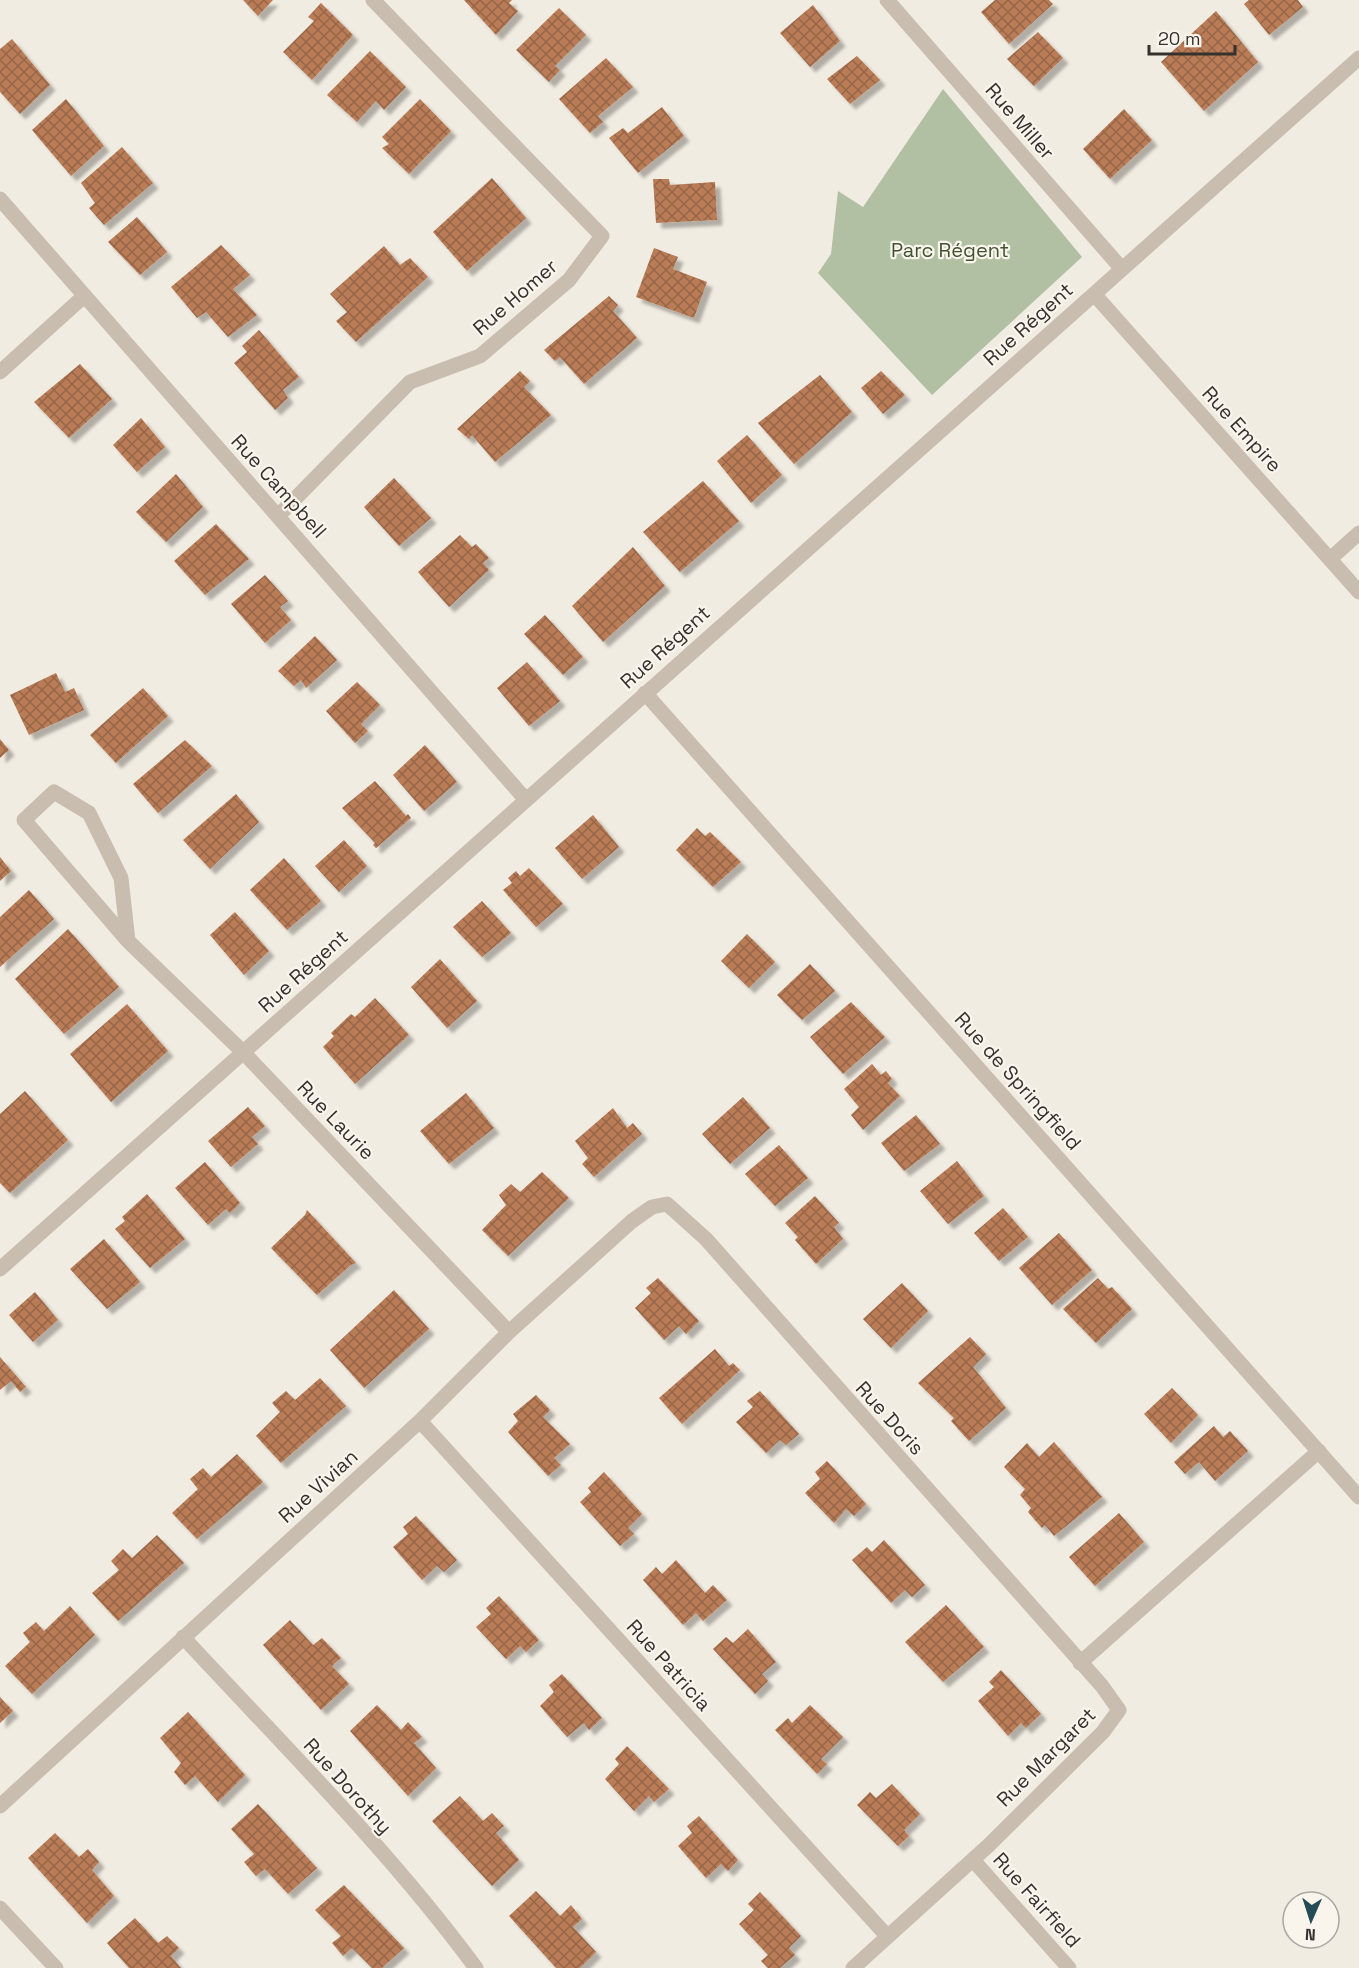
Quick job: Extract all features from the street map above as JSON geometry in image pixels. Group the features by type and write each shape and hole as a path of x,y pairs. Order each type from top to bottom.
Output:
{"street":[{"name":"Rue Homer","path":"278,516 410,382 480,356 569,280 602,236 373,0"},
{"name":"Rue Miller","path":"887,0 1122,269"},
{"name":"Rue Régent","path":"0,1269 1359,58"},
{"name":"Rue Campbell","path":"0,199 83,297 526,800"},
{"name":"Rue Empire","path":"1094,294 1359,592"},
{"path":"0,372 83,297"},
{"path":"1330,559 1359,533"},
{"name":"Rue de Springfield","path":"645,693 1359,1497"},
{"name":"Rue Laurie","path":"128,941 121,878 89,813 54,792 24,820 128,941 243,1053 509,1332"},
{"name":"Rue Vivian","path":"0,1806 420,1421 509,1332 632,1221 652,1207 667,1204"},
{"name":"Rue Doris","path":"667,1204 706,1239 1080,1663"},
{"name":"Rue Patricia","path":"420,1421 887,1936"},
{"path":"1080,1663 1319,1451"},
{"name":"Rue Dorothy","path":"183,1637 351,1818 450,1932 474,1967"},
{"name":"Rue Margaret","path":"852,1968 973,1860 1115,1718 1119,1710 1114,1701 1080,1663"},
{"name":"Rue Fairfield","path":"973,1860 1069,1968"},
{"path":"0,1908 56,1968"}],"green space":[{"name":"Parc Régent","path":"943,89 1082,257 932,395 818,273 831,254 838,191 863,207"}],"building":[{"path":"243,0 273,0 258,16"},
{"path":"464,0 512,0 509,3 518,11 496,35"},
{"path":"995,0 1049,0 1053,4 1009,44 981,12"},
{"path":"1249,0 1298,0 1303,7 1269,35 1244,4"},
{"path":"321,3 353,35 312,80 283,52 314,21 308,17"},
{"path":"813,5 840,41 810,67 780,33"},
{"path":"559,8 586,35 555,66 560,70 549,82 516,50"},
{"path":"1216,11 1258,62 1204,111 1161,62"},
{"path":"1038,32 1063,58 1034,86 1007,59"},
{"path":"12,39 50,85 20,114 0,92 0,49"},
{"path":"370,51 406,87 384,110 376,101 357,122 327,95"},
{"path":"857,56 880,80 850,104 827,79"},
{"path":"606,58 633,87 598,116 603,122 590,133 559,99"},
{"path":"66,99 104,146 71,176 32,130"},
{"path":"420,99 451,131 409,174 382,148 389,144 382,137"},
{"path":"662,107 684,136 638,173 609,138 623,128 628,133"},
{"path":"1124,109 1152,140 1110,179 1083,149"},
{"path":"122,147 153,183 104,225 89,208 95,203 81,183"},
{"path":"492,178 526,218 467,271 433,232"},
{"path":"653,179 669,179 670,185 715,182 717,220 656,223"},
{"path":"137,217 167,252 140,275 108,242"},
{"path":"221,245 250,275 233,289 257,315 228,337 206,312 197,318 171,287"},
{"path":"384,246 400,265 410,258 428,277 356,342 336,321 347,312 330,294"},
{"path":"654,248 678,257 673,269 707,282 694,318 636,297"},
{"path":"609,296 618,305 613,311 637,338 584,384 560,357 555,361 544,350"},
{"path":"259,330 299,377 283,390 288,398 275,410 234,363 247,352 242,346"},
{"path":"80,364 112,399 69,438 34,402"},
{"path":"520,371 530,381 524,387 551,415 495,462 472,435 469,439 457,429"},
{"path":"881,371 905,395 883,414 861,388"},
{"path":"820,375 852,412 794,464 758,423"},
{"path":"141,418 165,447 137,472 113,445"},
{"path":"747,435 782,475 751,503 717,461"},
{"path":"176,474 203,507 166,542 136,512"},
{"path":"394,478 431,518 399,546 364,507"},
{"path":"703,481 739,521 680,572 643,532"},
{"path":"216,524 249,559 205,595 174,561"},
{"path":"460,535 472,547 476,544 489,558 483,563 489,570 449,607 418,572"},
{"path":"633,547 665,586 603,642 572,606"},
{"path":"265,575 288,601 280,607 291,620 265,643 231,604"},
{"path":"545,615 583,657 563,675 524,634"},
{"path":"315,636 337,660 306,688 301,680 294,686 278,671"},
{"path":"527,662 560,701 529,726 497,688"},
{"path":"56,673 65,692 74,688 84,710 29,735 10,695"},
{"path":"357,682 380,705 361,724 368,731 355,743 326,711"},
{"path":"143,688 168,716 116,763 90,735"},
{"path":"0,739 9,750 0,758"},
{"path":"185,740 212,766 158,813 133,784"},
{"path":"425,745 457,782 424,811 393,775"},
{"path":"375,781 406,816 408,814 411,818 376,848 373,845 375,843 342,808"},
{"path":"236,794 259,822 210,869 183,840"},
{"path":"593,815 619,847 582,879 555,848"},
{"path":"697,828 705,836 710,832 741,862 713,887 676,850"},
{"path":"344,840 367,866 339,892 315,866"},
{"path":"0,857 11,871 0,881"},
{"path":"284,858 321,901 287,930 250,890"},
{"path":"529,868 563,904 536,927 503,890 512,883 508,878 516,871 520,876"},
{"path":"29,890 54,919 0,967 0,917"},
{"path":"482,901 511,933 482,957 453,927"},
{"path":"235,912 269,951 244,975 210,935"},
{"path":"68,929 119,987 64,1034 15,979"},
{"path":"747,934 775,962 749,988 721,961"},
{"path":"440,959 477,1001 447,1028 411,987"},
{"path":"810,964 835,991 802,1020 777,995"},
{"path":"375,998 409,1035 355,1084 323,1047 334,1036 331,1033 351,1014 355,1017"},
{"path":"851,1002 885,1037 843,1074 810,1037"},
{"path":"127,1004 168,1051 111,1102 70,1054"},
{"path":"872,1064 881,1075 886,1071 892,1079 888,1083 900,1096 863,1130 851,1115 859,1107 844,1089"},
{"path":"25,1091 68,1140 10,1193 0,1183 0,1114"},
{"path":"466,1093 494,1128 449,1164 420,1131"},
{"path":"743,1097 770,1128 730,1164 702,1134"},
{"path":"248,1107 265,1126 252,1137 258,1144 231,1167 208,1141"},
{"path":"613,1108 627,1128 633,1123 642,1134 594,1177 582,1164 588,1158 575,1141"},
{"path":"916,1115 940,1144 904,1171 881,1143"},
{"path":"779,1145 808,1178 775,1206 745,1174"},
{"path":"957,1161 984,1196 948,1224 920,1191"},
{"path":"205,1162 240,1203 230,1213 226,1209 208,1225 175,1188"},
{"path":"542,1172 569,1198 508,1256 482,1230 506,1205 499,1195 511,1184 520,1192"},
{"path":"147,1194 185,1239 150,1268 115,1229 125,1221 122,1217"},
{"path":"815,1196 839,1223 834,1227 843,1239 816,1264 795,1240 798,1237 785,1223"},
{"path":"1003,1208 1028,1237 999,1261 974,1233"},
{"path":"307,1210 356,1263 317,1295 271,1248 305,1215"},
{"path":"1059,1233 1092,1270 1052,1305 1019,1268"},
{"path":"104,1239 140,1282 107,1309 70,1269"},
{"path":"658,1278 699,1321 686,1334 679,1326 664,1340 635,1308 651,1293 646,1288"},
{"path":"1098,1278 1108,1289 1112,1287 1132,1309 1096,1343 1063,1309"},
{"path":"902,1283 928,1311 891,1348 863,1319"},
{"path":"394,1290 429,1329 364,1388 330,1350"},
{"path":"35,1292 58,1320 33,1342 9,1315"},
{"path":"970,1337 986,1354 973,1367 1006,1408 969,1441 951,1421 954,1418 918,1383"},
{"path":"715,1349 729,1366 733,1363 740,1370 682,1424 659,1398"},
{"path":"0,1357 26,1387 20,1392 11,1381 0,1390"},
{"path":"320,1378 346,1406 281,1463 256,1436 280,1412 272,1403 286,1391 295,1400"},
{"path":"1172,1388 1198,1415 1171,1443 1144,1414"},
{"path":"760,1391 799,1434 786,1445 780,1440 766,1453 736,1422 753,1407 747,1401"},
{"path":"536,1395 550,1410 543,1417 570,1444 554,1458 561,1465 548,1476 508,1432 518,1421 513,1414"},
{"path":"1214,1426 1223,1437 1230,1431 1248,1451 1215,1481 1199,1462 1185,1474 1174,1462"},
{"path":"1054,1442 1102,1497 1054,1536 1045,1525 1042,1528 1028,1512 1031,1508 1020,1495 1025,1489 1004,1467 1027,1443 1039,1457"},
{"path":"237,1454 263,1482 197,1539 172,1513 198,1489 190,1479 203,1468 211,1477"},
{"path":"827,1461 866,1504 854,1516 846,1509 834,1523 805,1493 820,1479 815,1472"},
{"path":"604,1472 642,1514 628,1528 634,1534 620,1546 580,1502 591,1492 588,1488"},
{"path":"1119,1513 1144,1542 1095,1586 1069,1557"},
{"path":"416,1516 457,1560 444,1572 437,1566 422,1580 393,1547 408,1534 403,1527"},
{"path":"157,1535 184,1563 118,1621 92,1593 119,1570 111,1561 123,1549 132,1558"},
{"path":"884,1540 925,1585 912,1597 905,1590 891,1603 852,1560 867,1547 872,1552"},
{"path":"676,1560 705,1593 713,1585 727,1600 703,1621 696,1613 683,1625 643,1580 656,1567 662,1574"},
{"path":"499,1596 539,1640 526,1652 520,1646 506,1659 476,1627 491,1614 486,1608"},
{"path":"946,1605 984,1647 943,1682 905,1642"},
{"path":"70,1606 95,1635 32,1694 5,1666 30,1642 23,1633 36,1622 44,1631"},
{"path":"290,1620 313,1645 322,1638 341,1658 332,1666 349,1684 321,1710 263,1645"},
{"path":"748,1629 776,1662 762,1674 768,1681 755,1694 713,1649 726,1637 733,1643"},
{"path":"1001,1670 1041,1714 1026,1728 1021,1723 1008,1736 978,1701 994,1687 989,1682"},
{"path":"562,1674 602,1718 589,1730 584,1723 567,1737 540,1706 554,1692 549,1685"},
{"path":"0,1697 13,1711 0,1723"},
{"path":"377,1705 401,1730 408,1722 422,1737 414,1743 436,1768 408,1796 350,1731"},
{"path":"810,1705 843,1737 821,1759 827,1764 817,1774 775,1730 788,1718 792,1723"},
{"path":"188,1712 245,1775 218,1802 195,1776 185,1785 174,1772 181,1763 160,1738"},
{"path":"627,1746 669,1789 654,1802 649,1796 634,1811 605,1779 619,1764 615,1759"},
{"path":"892,1784 920,1814 904,1830 909,1836 898,1846 857,1805 870,1792 876,1798"},
{"path":"460,1796 483,1821 492,1813 504,1826 496,1833 519,1860 492,1886 432,1821"},
{"path":"258,1804 317,1868 288,1894 265,1869 256,1876 244,1862 254,1854 231,1829"},
{"path":"699,1816 738,1860 728,1871 721,1864 706,1878 678,1846 692,1833 687,1826"},
{"path":"55,1833 79,1857 88,1849 99,1862 92,1870 114,1896 87,1923 28,1858"},
{"path":"344,1885 404,1948 382,1968 372,1968 352,1948 343,1956 332,1943 341,1936 315,1910"},
{"path":"536,1891 560,1916 571,1905 582,1919 573,1927 596,1952 580,1968 556,1968 509,1916"},
{"path":"760,1892 801,1936 789,1948 795,1955 780,1968 768,1968 761,1961 768,1955 739,1924 754,1910 748,1904"},
{"path":"135,1918 158,1943 167,1936 179,1948 171,1956 181,1968 129,1968 107,1943"}]}
